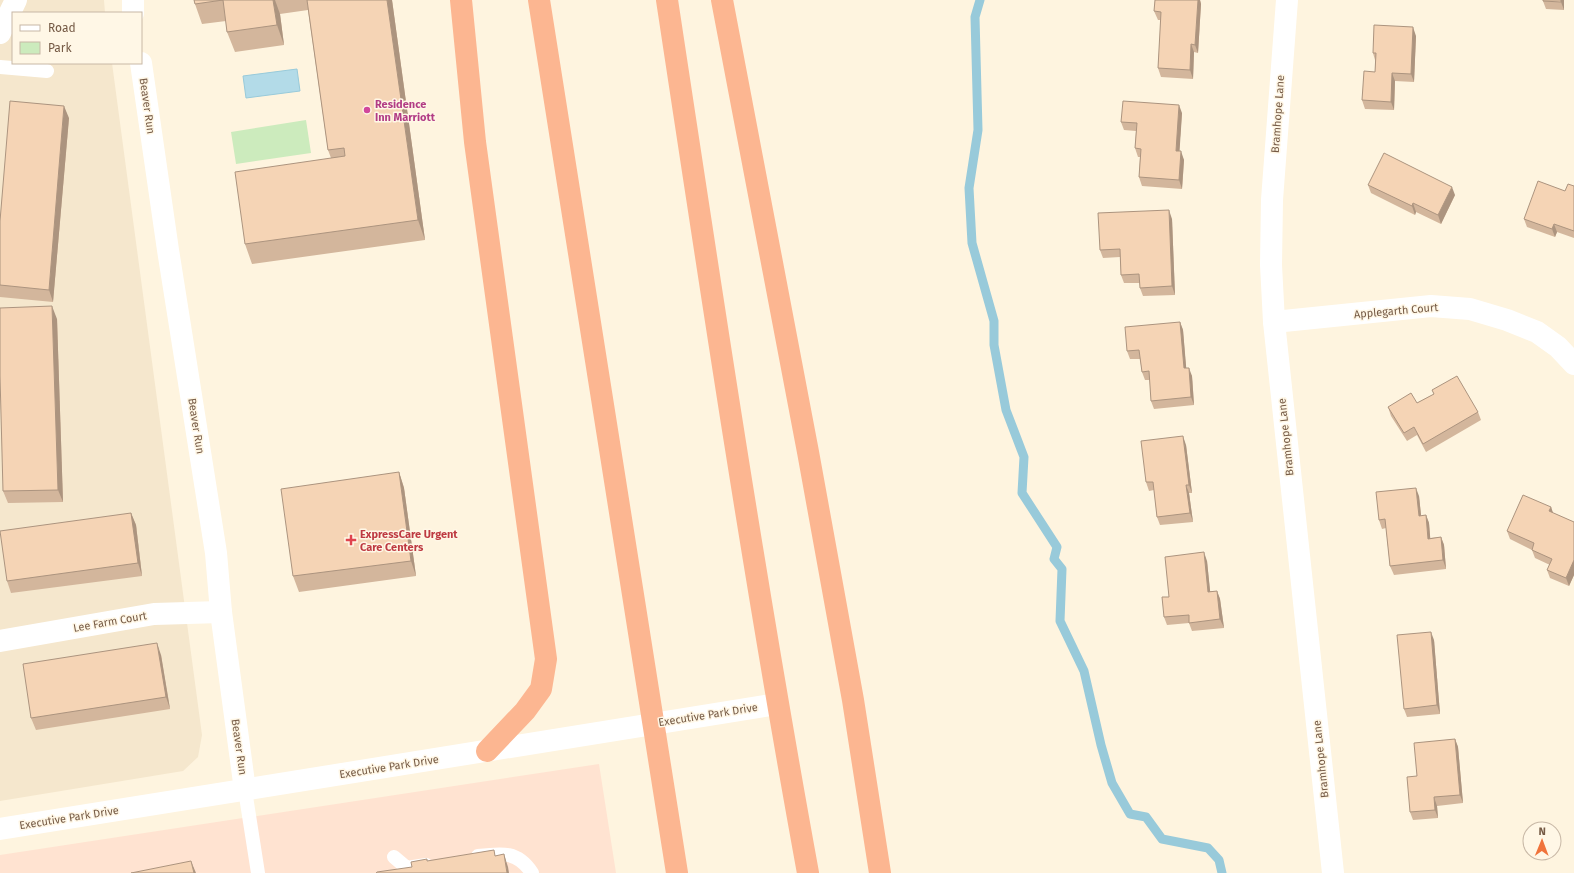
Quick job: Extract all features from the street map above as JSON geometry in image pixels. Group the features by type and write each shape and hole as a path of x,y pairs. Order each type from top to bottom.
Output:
{"highway":[{"path":"461,0 476,150 546,659 542,689 525,711 487,751"},
{"path":"539,0 678,873"},
{"path":"667,0 707,264 777,704 808,873"},
{"path":"722,0 808,452 853,700 880,873"}],"street":[{"path":"0,32 16,0"},
{"path":"133,12 134,0"},
{"name":"Bramhope Lane","path":"1287,0 1272,200 1270,265 1274,322 1333,873"},
{"name":"Beaver Run","path":"140,64 216,553 221,612 245,790"},
{"name":"Applegarth Court","path":"1274,322 1431,306 1470,309 1507,320 1537,332 1558,347 1574,364"},
{"name":"Lee Farm Court","path":"0,641 154,614 221,612"},
{"name":"Executive Park Drive","path":"0,829 777,704"}],"lane":[{"path":"0,67 48,71"},
{"path":"245,790 258,873"},
{"path":"466,858 505,854 518,857 526,863 532,873"},
{"path":"394,857 407,868 436,863"}],"shaded area":[{"path":"0,0 104,0 105,12 12,12 12,64 112,64 202,735 198,757 183,771 0,801"},
{"path":"599,764 616,873 0,873 0,855"}],"green space":[{"path":"306,120 311,153 236,164 231,132"}],"water":[{"path":"297,69 300,91 246,98 243,76"}],"building":[{"path":"194,0 223,0 195,4"},
{"path":"223,0 273,0 277,25 227,32"},
{"name":"Residence Inn Marriott","path":"307,0 387,0 418,220 245,244 235,172 345,156 344,148 328,150"},
{"path":"1155,0 1198,0 1195,45 1191,44 1190,70 1158,68 1161,12 1154,11"},
{"path":"1561,0 1561,2 1543,1"},
{"path":"1374,25 1413,27 1411,74 1392,73 1391,102 1362,100 1364,71 1375,72 1376,53 1373,53"},
{"path":"10,101 64,106 49,290 0,285 0,221"},
{"path":"1123,101 1179,105 1176,151 1181,151 1179,180 1139,177 1141,149 1135,148 1137,123 1121,122"},
{"path":"1384,153 1452,187 1438,215 1413,203 1412,206 1368,185"},
{"path":"1538,181 1565,191 1568,184 1574,186 1574,231 1554,224 1552,229 1524,219"},
{"path":"1169,210 1172,286 1140,288 1139,274 1121,275 1120,249 1100,250 1098,213"},
{"path":"52,306 58,490 3,491 0,308"},
{"path":"1180,322 1184,368 1189,368 1191,397 1151,401 1149,371 1142,372 1139,350 1127,351 1125,327"},
{"path":"1457,376 1478,412 1423,444 1414,427 1404,433 1388,407 1411,393 1417,403 1434,394 1432,390"},
{"path":"1183,436 1189,485 1186,485 1190,513 1157,517 1153,482 1146,482 1141,441"},
{"name":"ExpressCare Urgent Care Centers","path":"399,472 411,561 293,576 281,489"},
{"path":"1416,488 1419,516 1426,515 1428,539 1441,537 1443,560 1390,566 1385,519 1379,520 1376,492"},
{"path":"1523,495 1551,507 1549,511 1574,522 1574,560 1566,578 1547,570 1552,559 1532,550 1534,543 1507,531"},
{"path":"131,513 138,563 7,581 0,531"},
{"path":"1204,552 1208,592 1217,591 1220,619 1189,623 1189,615 1164,617 1162,597 1169,597 1165,557"},
{"path":"1431,632 1437,705 1404,709 1397,635"},
{"path":"157,643 166,697 31,718 23,664"},
{"path":"1455,739 1460,795 1434,797 1435,810 1410,812 1407,777 1417,776 1414,743"},
{"path":"494,850 495,856 504,854 507,873 376,873 412,867 411,862 427,859 427,861"},
{"path":"191,861 194,873 131,873"}],"waterway":[{"path":"980,0 975,17 978,130 969,188 972,243 994,321 994,345 1006,410 1024,457 1022,493 1057,547 1054,559 1062,569 1060,621 1084,671 1101,745 1112,783 1130,814 1146,817 1162,839 1208,848 1219,860 1222,873"}],"place":[{"name":"Residence Inn Marriott","path":"367,110"},
{"name":"ExpressCare Urgent Care Centers","path":"351,540"}]}
